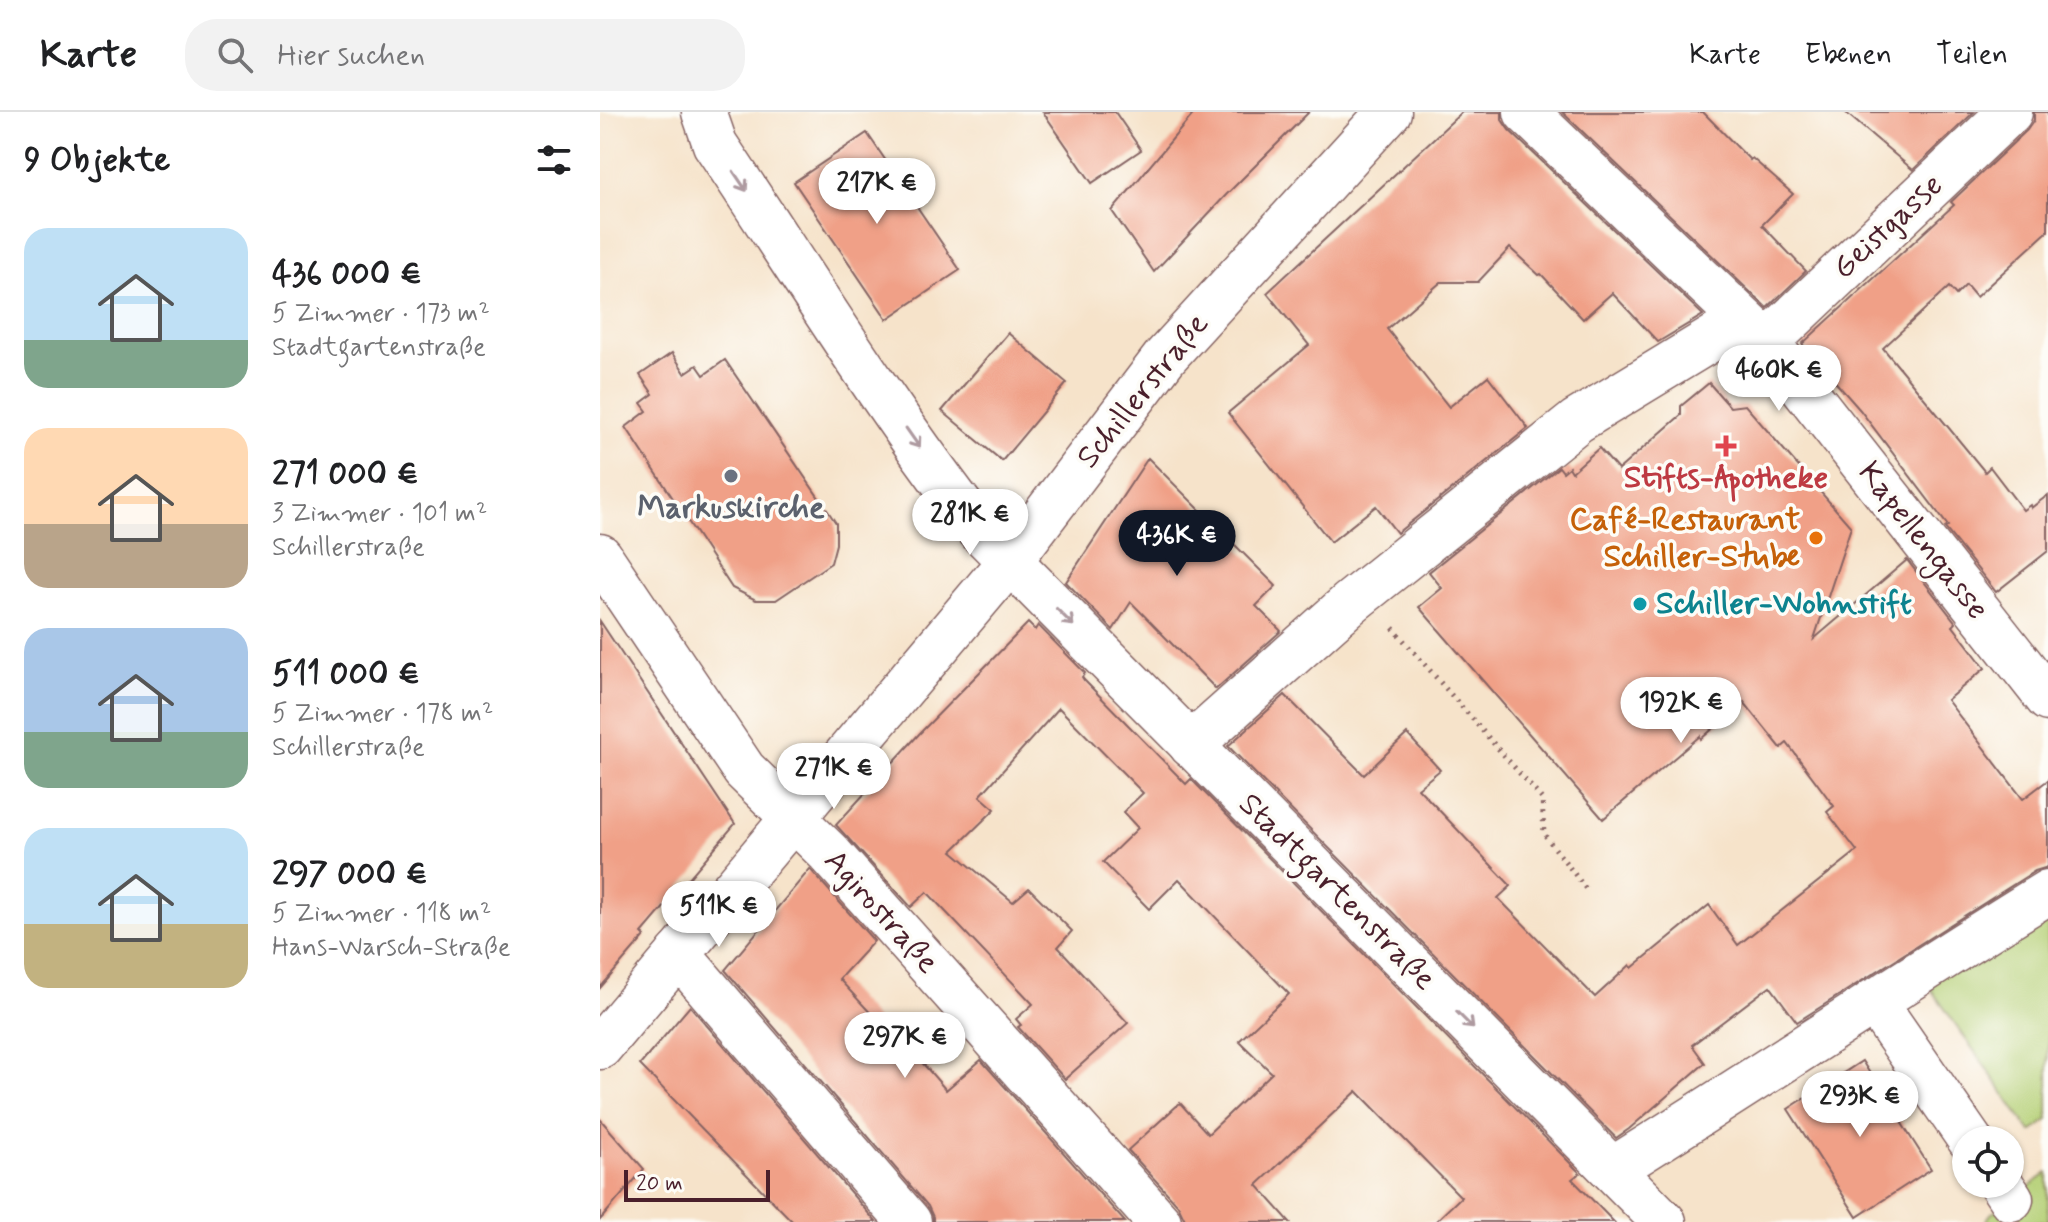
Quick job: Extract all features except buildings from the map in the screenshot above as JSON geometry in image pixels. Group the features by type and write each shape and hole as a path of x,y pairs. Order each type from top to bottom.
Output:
{"street":[{"name":"Stadtgartenstraße","path":"704,112 715,144 868,374 981,532 1664,1222"},
{"name":"Schillerstraße","path":"600,1047 1009,562 1165,357 1389,112"},
{"name":"Kapellengasse","path":"1526,112 1755,331 2048,699"},
{"name":"Geistgasse","path":"1191,745 1363,593 1577,421 1755,331 2010,112"},
{"name":"Agirostraße","path":"600,556 744,770 829,853 1159,1222"},
{"path":"1613,1169 2048,892"},
{"path":"678,954 909,1222"},
{"path":"1874,1001 1960,1126"}],"path":[{"path":"1363,593 1542,799 1544,834 1586,889"}],"green space":[{"path":"2048,892 2048,1120 2031,1132 1919,972"},
{"path":"2048,1173 2048,1222 1985,1222 2013,1198 2024,1198 2024,1190"}],"place":[{"name":"Stifts-Apotheke","path":"1726,446"},
{"name":"Markuskirche","path":"731,476"},
{"name":"Café-Restaurant Schiller-Stube","path":"1816,538"},
{"name":"Schiller-Wohnstift","path":"1640,604"}]}
